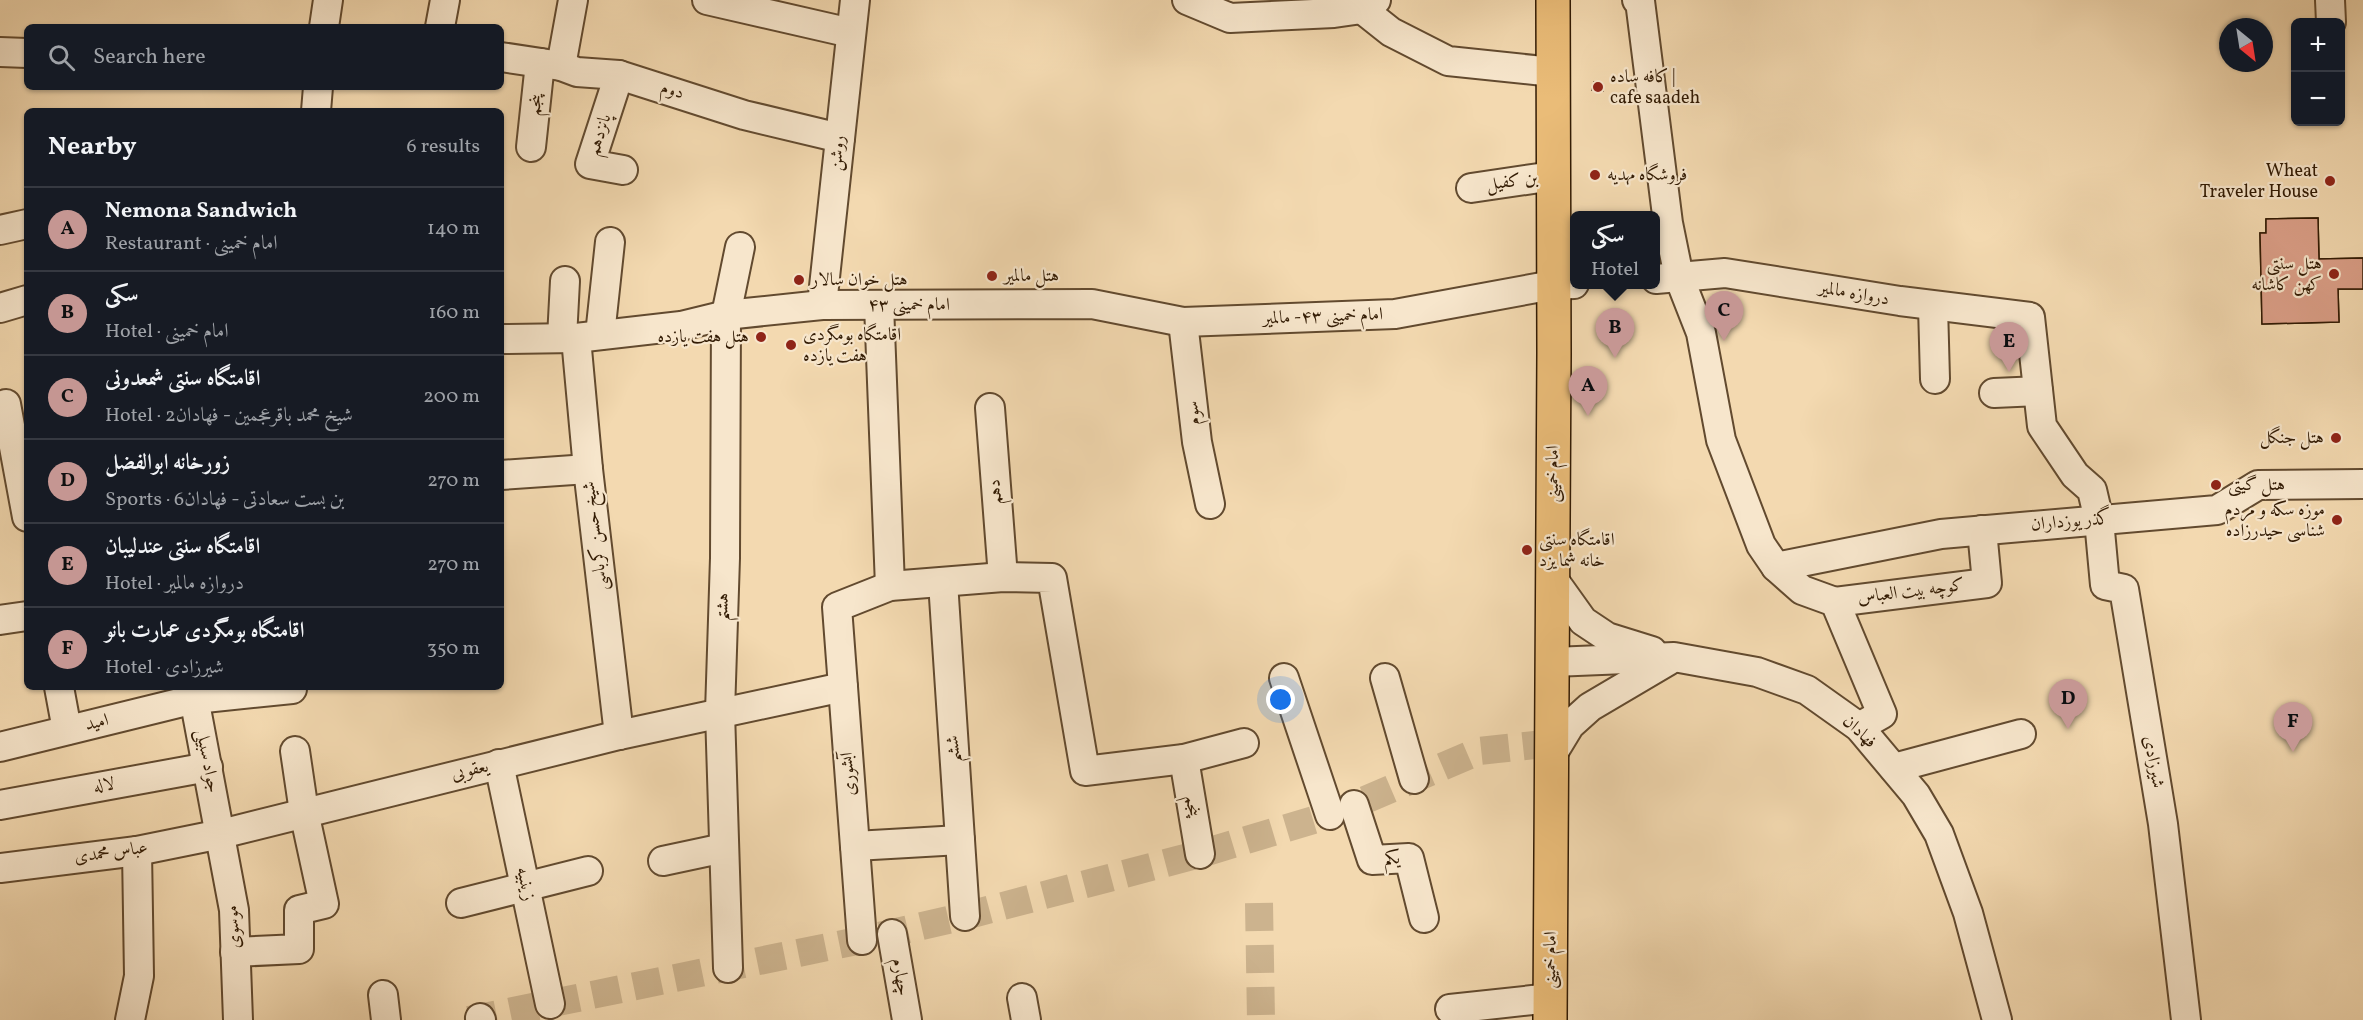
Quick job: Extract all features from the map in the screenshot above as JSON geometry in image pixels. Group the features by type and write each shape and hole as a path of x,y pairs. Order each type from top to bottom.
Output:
{"main road":[{"name":"امام خمینی","path":"1551,1009 1553,579 1564,285 1553,176 1553,0"}],"street":[{"path":"324,24 328,0"},
{"path":"441,24 445,0"},
{"name":"پنجم","path":"531,147 551,64 573,0"},
{"name":"روشن","path":"822,305 855,0"},
{"path":"1187,0 1230,18 1334,13 1369,4 1391,32 1448,61 1553,72"},
{"path":"1637,0 1640,1 1668,223 1667,278 1701,333 1721,440 1761,545 1776,567 1802,590 1835,602 1882,714 1859,727"},
{"path":"2330,0 2331,18"},
{"path":"721,2 852,33"},
{"path":"0,52 24,53"},
{"name":"دوم","path":"504,57 551,64 577,72 619,75 744,115 840,138"},
{"name":"پانزدهم","path":"619,75 590,164 623,170"},
{"path":"316,108 318,90"},
{"name":"بن کفیل","path":"1471,188 1553,176"},
{"path":"0,230 24,225"},
{"path":"579,337 610,242"},
{"name":"هشتم","path":"728,968 720,712 725,558 726,315 740,248"},
{"name":"دروازه مالمیر","path":"1667,278 1725,273 1933,306 2030,317 2038,392"},
{"path":"565,281 579,337"},
{"name":"امام خمینی ۴۳- مالمیر","path":"1092,304 1183,322 1395,314 1564,285"},
{"path":"0,308 24,301"},
{"name":"امام خمینی ۴۳","path":"504,339 579,337 681,326 726,315 822,305 1092,304"},
{"path":"879,305 890,586 1003,577 1052,578 1085,771 1184,759 1244,743"},
{"path":"1933,306 1935,379"},
{"name":"سوم","path":"1183,322 1197,442 1210,504"},
{"name":"شیخ حسن کرباسی","path":"579,337 588,469 619,735"},
{"path":"1994,393 2038,392 2042,426 2075,475 2092,490 2099,520"},
{"path":"11,403 24,496"},
{"name":"دهم","path":"990,408 1003,577"},
{"path":"504,475 588,469"},
{"name":"گذر يوزداران","path":"1776,567 1941,534 2217,510 2258,486 2363,484"},
{"name":"شیرزادی","path":"2099,520 2105,585 2124,590 2163,824 2186,1020"},
{"name":"کوچه بيت العباس","path":"1835,602 1987,583 1982,530"},
{"path":"1553,579 1583,621 1607,637 1674,657"},
{"name":"ششم","path":"943,582 965,916"},
{"name":"آبشوری","path":"862,940 837,607 890,586"},
{"path":"0,620 24,616"},
{"path":"1553,753 1570,725 1590,707 1674,657"},
{"name":"فهادان","path":"1553,662 1674,657 1757,672 1807,690 1859,727 1916,795 1939,834 1968,913 1997,1020"},
{"name":"یکم","path":"1284,678 1342,810 1372,860 1409,858 1424,918"},
{"path":"1385,678 1414,779"},
{"name":"یعقوبی","path":"221,834 619,735 843,687"},
{"path":"60,690 68,730"},
{"name":"امید","path":"0,747 68,730 194,693 268,690"},
{"name":"جواد سبیلی","path":"194,693 221,834"},
{"path":"1894,768 2021,734"},
{"path":"235,952 299,949 299,910 324,904 304,812 295,751"},
{"name":"پنجم","path":"1184,759 1200,854"},
{"name":"زینبیه","path":"499,764 550,1004"},
{"name":"لاله","path":"0,805 208,767"},
{"name":"عباس محمدی","path":"0,868 137,851 221,834"},
{"name":"موسوی","path":"221,834 234,910 238,1020"},
{"path":"855,846 960,840"},
{"path":"663,861 724,848"},
{"path":"130,1020 139,976 137,851"},
{"path":"461,903 588,871"},
{"name":"چهارم","path":"892,934 907,1020"},
{"path":"1450,1009 1551,1009"}],"building":[{"name":"کافه ساده | cafe saadeh","path":"1594,82 1603,84 1603,91 1592,90"},
{"name":"هتل سنتی کهن کاشانه","path":"2318,218 2319,259 2363,258 2363,289 2338,289 2339,322 2262,324 2260,233 2266,233 2266,219","holes":["2304,256 2306,307 2273,308 2271,257"]},
{"name":"هتل سنتی کهن کاشانه","path":"2318,218 2319,259 2363,258 2363,289 2338,289 2339,322 2262,324 2260,233 2266,233 2266,219"}],"tunnel":[{"path":"469,1020 862,940 965,916 1200,854 1330,815 1479,751 1553,743"},
{"path":"1259,903 1261,1020"}],"place":[{"name":"کافه ساده | cafe saadeh","path":"1598,87"},
{"name":"فروشگاه مهدیه","path":"1595,175"},
{"name":"Wheat Traveler House","path":"2330,181"},
{"name":"هتل سنتی کهن کاشانه","path":"2334,274"},
{"name":"هتل مالمير","path":"992,276"},
{"name":"هتل خوان سالار","path":"799,280"},
{"name":"هتل هفت یازده","path":"761,337"},
{"name":"اقامتگاه سنتی شمعدونی","path":"1724,341"},
{"name":"اقامتگاه بومگردی هفت یازده","path":"791,345"},
{"name":"سکی","path":"1615,358"},
{"name":"اقامتگاه سنتی عندلیبان","path":"2009,372"},
{"name":"Nemona Sandwich","path":"1588,416"},
{"name":"هتل جنگل","path":"2336,438"},
{"name":"هتل گیتی","path":"2216,485"},
{"name":"موزه سکه و مردم شناسی حیدرزاده","path":"2337,520"},
{"name":"اقامتگاه سنتی خانه شما یزد","path":"1527,550"},
{"name":"زورخانه ابوالفضل","path":"2068,729"},
{"name":"اقامتگاه بومگردی عمارت بانو","path":"2293,752"}]}
